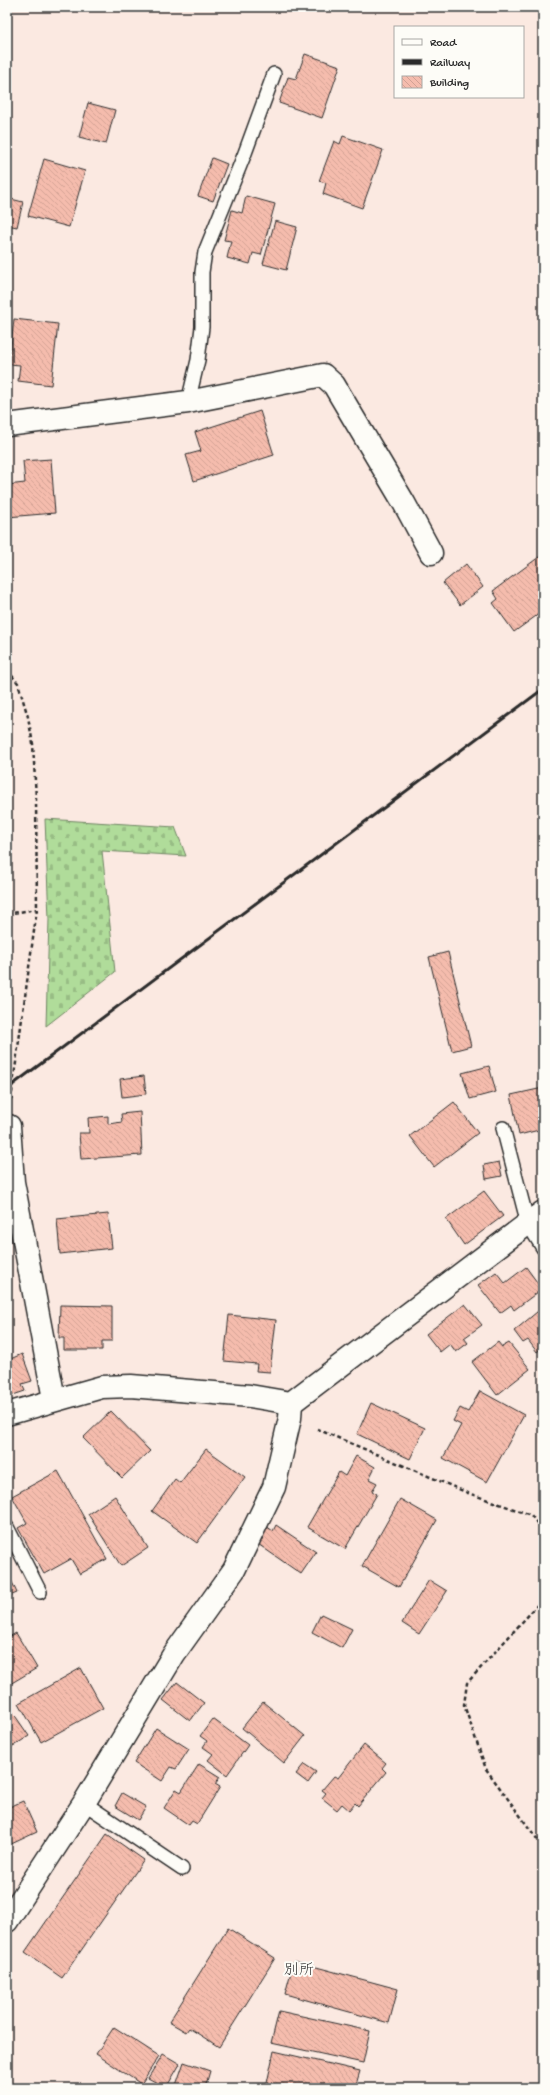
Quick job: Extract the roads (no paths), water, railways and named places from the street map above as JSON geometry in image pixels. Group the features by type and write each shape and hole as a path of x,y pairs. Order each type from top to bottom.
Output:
{"street":[{"path":"7,426 188,402 322,376 334,385 404,503 431,553"},
{"path":"9,1126 13,1182 54,1399"},
{"path":"8,1917 84,1803 174,1654 234,1570 274,1488 291,1411 536,1218"},
{"path":"7,1414 54,1399 102,1387 132,1386 250,1396 291,1411"}],"lane":[{"path":"188,402 198,360 202,327 202,272 205,252 245,153 274,74"},
{"path":"503,1128 536,1218 543,1248"},
{"path":"7,1527 40,1592"},
{"path":"84,1803 182,1869"}],"railway":[{"path":"7,1089 543,689"}],"district":[{"name":"別所","path":"299,1971"}]}
